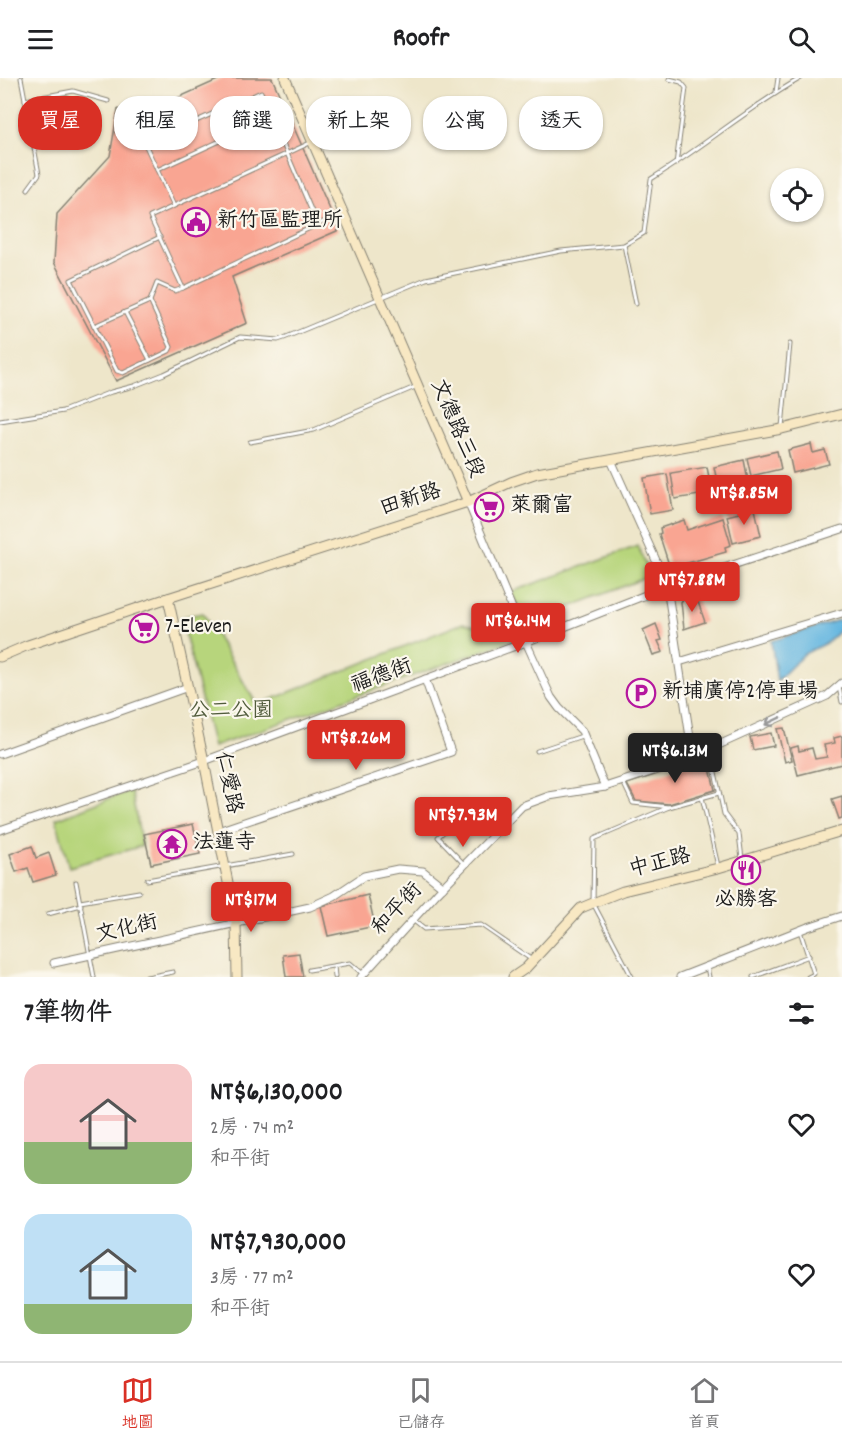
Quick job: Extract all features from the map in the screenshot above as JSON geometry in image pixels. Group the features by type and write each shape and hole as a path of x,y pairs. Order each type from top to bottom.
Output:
{"main road":[{"name":"文德路三段","path":"285,78 306,124"},
{"name":"文德路三段","path":"318,150 468,502"},
{"name":"田新路","path":"0,657 28,645 168,598 468,502 537,473 782,429 842,414"},
{"name":"仁愛路","path":"168,598 204,761 236,923 237,977"},
{"name":"中正路","path":"514,977 533,961 581,908 623,891 718,868 842,831"}],"street":[{"path":"611,460 666,587 693,757"},
{"name":"文德路三段","path":"468,502 551,697 584,735 605,787"},
{"name":"福德街","path":"0,830 204,761 526,642 666,587 842,529"},
{"path":"679,662 842,613"},
{"path":"218,831 452,752 425,679"},
{"name":"和平街","path":"362,975 443,886 522,806 549,796 605,787 693,757 827,696 840,684"},
{"path":"0,754 188,687"},
{"name":"文化街","path":"54,963 310,907 334,896 364,876 398,869 423,872 443,886"},
{"path":"680,977 842,916"}],"lane":[{"path":"21,78 24,96"},
{"path":"776,92 778,78"},
{"path":"0,421 72,408 91,399 134,387 240,337 284,339 426,279 561,251 624,245 644,233 651,179 676,164 776,92 801,78"},
{"path":"669,79 681,82 686,88 676,164"},
{"path":"46,96 73,91 90,96"},
{"path":"102,99 108,101"},
{"path":"174,206 145,144 210,115"},
{"path":"183,288 150,217 306,145"},
{"path":"157,170 210,146"},
{"path":"28,189 39,174 34,150"},
{"path":"286,150 318,226"},
{"path":"94,326 150,301 157,283 175,291 183,288 343,213"},
{"path":"150,301 171,347 168,351 123,373 117,371 71,280 160,237"},
{"path":"624,245 636,304"},
{"path":"125,312 150,360"},
{"path":"782,429 790,344"},
{"path":"250,442 314,430 418,386"},
{"path":"840,684 842,702"},
{"path":"537,751 584,735"},
{"path":"710,749 724,814 738,834 742,861"},
{"path":"622,782 633,803 669,807"},
{"path":"632,977 593,903 594,839 669,807 719,793"},
{"path":"702,797 718,868"},
{"path":"464,814 438,837 464,865"},
{"path":"147,880 292,854"},
{"path":"76,882 94,977"},
{"path":"48,914 80,904 139,892"},
{"path":"412,920 424,929 481,925 533,961"},
{"path":"800,930 814,974 808,977"},
{"path":"753,977 809,956"},
{"path":"309,970 350,963 362,975"},
{"path":"334,966 335,977"},
{"path":"707,966 710,977"},
{"path":"147,977 173,972"}],"green space":[{"path":"638,546 650,576 526,624 511,592"},
{"name":"公二公園","path":"203,613 257,705 463,623 484,628 506,618 513,640 213,747 181,617"},
{"path":"131,790 142,846 69,867 56,819"}],"water":[{"path":"842,619 842,628 828,642 804,654 777,681 771,641"}],"building":[{"name":"新竹區監理所","path":"222,78 272,78 280,96 210,96 210,150 294,150 294,128 339,230 232,277 247,323 116,381 54,262 57,214 110,156 114,132 114,150 198,150 198,96 182,96"},
{"path":"811,444 813,453 825,450 829,464 793,473 788,450"},
{"path":"777,451 781,469 751,476 747,458"},
{"path":"744,460 749,485 719,491 714,467"},
{"path":"707,467 712,493 675,499 671,473"},
{"path":"667,474 673,510 650,514 644,478"},
{"path":"755,509 761,536 733,543 727,516"},
{"path":"723,518 731,545 725,547 726,552 670,568 659,534 661,533 660,528 684,520 687,530"},
{"path":"696,596 705,622 684,629 681,602 683,599"},
{"path":"656,624 662,640 658,641 663,652 653,655 643,630"},
{"path":"784,728 792,760 785,762 777,729"},
{"path":"771,733 774,746 753,750 750,737"},
{"path":"842,736 842,764 798,775 791,748 798,746 799,751 812,748 815,759 827,757 824,745 835,743 834,738"},
{"path":"707,755 715,790 669,804 636,801 627,784 679,767"},
{"path":"842,796 842,818 839,819 832,799"},
{"name":"法蓮寺","path":"193,824 200,854 151,864 144,834"},
{"path":"32,846 36,858 49,853 56,875 33,882 28,868 16,872 10,854"},
{"path":"368,895 375,926 328,936 321,906"},
{"path":"299,953 303,977 286,977 283,955"}],"place":[{"name":"新竹區監理所","path":"196,222"},
{"name":"萊爾富","path":"489,507"},
{"name":"7-Eleven","path":"144,628"},
{"name":"新埔廣停2停車場","path":"641,693"},
{"name":"法蓮寺","path":"172,844"},
{"name":"必勝客","path":"746,870"}]}
